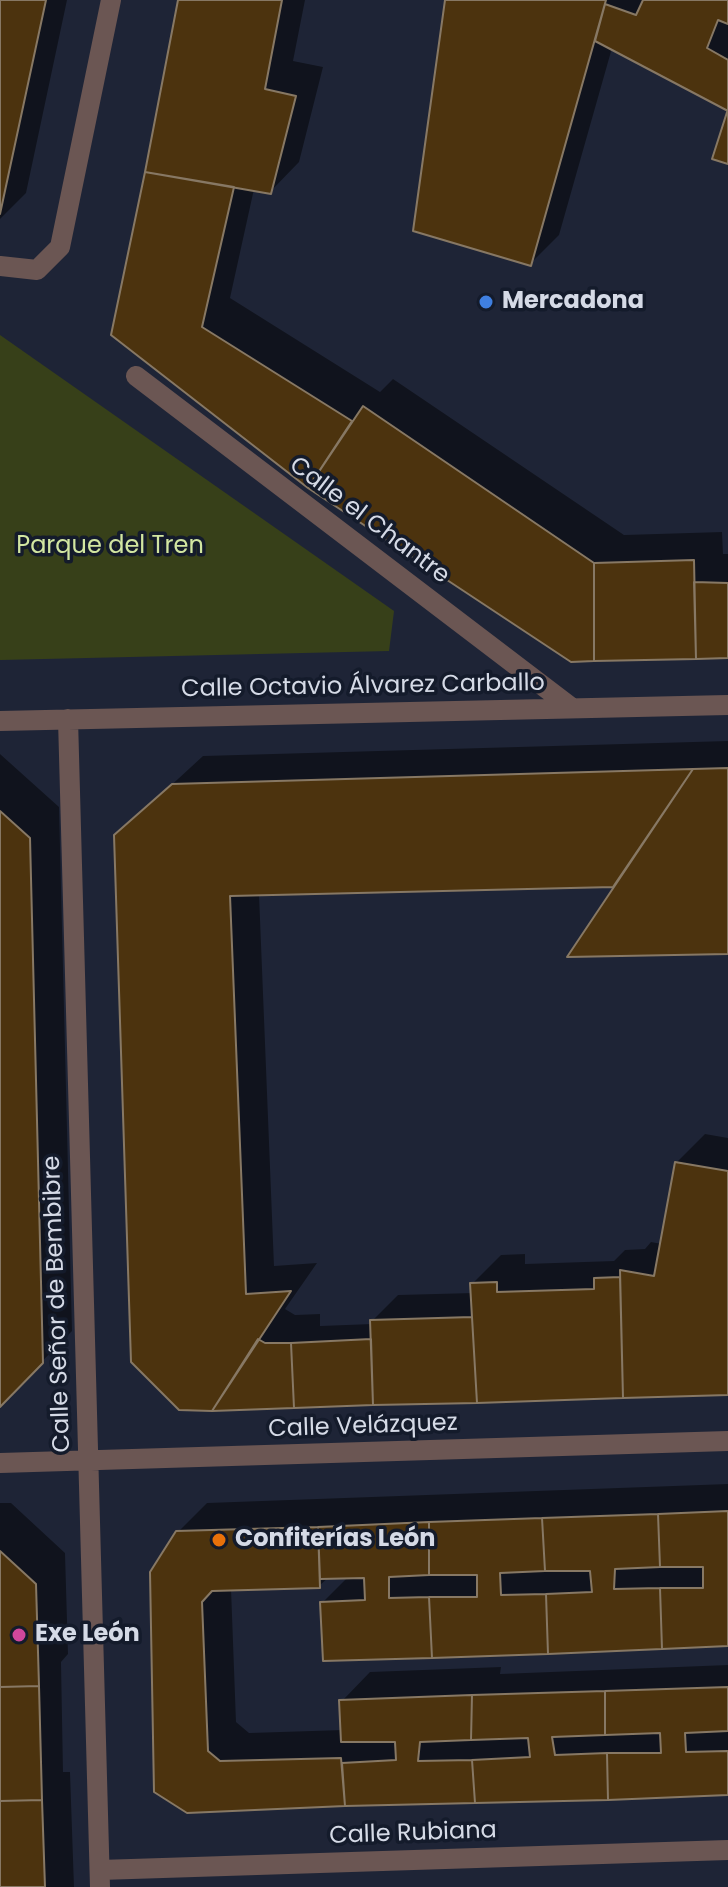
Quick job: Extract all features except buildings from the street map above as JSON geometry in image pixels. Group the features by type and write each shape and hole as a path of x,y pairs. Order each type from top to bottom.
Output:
{"street":[{"path":"0,266 37,270 60,247 111,0"},
{"name":"Calle el Chantre","path":"136,376 572,708"},
{"name":"Calle Octavio Álvarez Carballo","path":"0,721 728,705"},
{"name":"Calle Señor de Bembibre","path":"68,719 100,1879"},
{"name":"Calle Velázquez","path":"0,1463 728,1441"},
{"name":"Calle Rubiana","path":"100,1879 728,1850"}],"green space":[{"name":"Parque del Tren","path":"0,335 394,611 389,651 0,660"}],"place":[{"name":"Mercadona","path":"486,302"},
{"name":"Confiterías León","path":"219,1540"},
{"name":"Exe León","path":"19,1635"}]}
